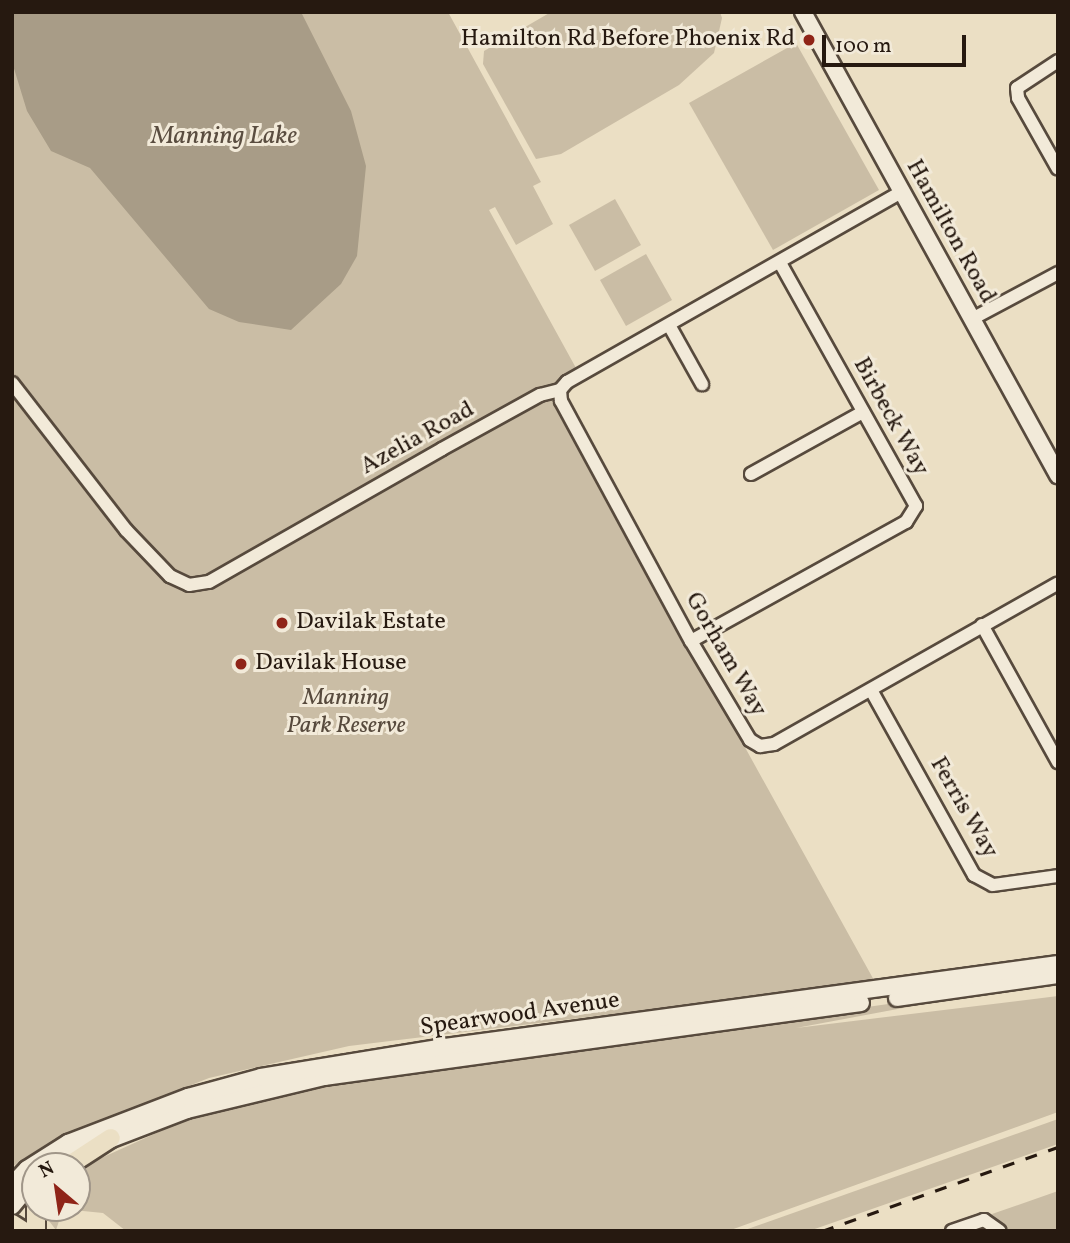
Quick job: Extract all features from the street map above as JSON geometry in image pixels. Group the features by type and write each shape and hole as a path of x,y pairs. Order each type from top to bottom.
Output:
{"main road":[{"name":"Hamilton Road","path":"803,12 1058,475"},
{"name":"Spearwood Avenue","path":"12,1185 27,1168 68,1143 188,1097 261,1077 445,1047 1058,964"},
{"name":"Spearwood Avenue","path":"81,1152 187,1110 324,1077 1058,975"},
{"path":"90,1152 111,1138"},
{"path":"12,1224 23,1231"}],"street":[{"path":"1058,61 1017,88 1018,98 1058,169"},
{"name":"Azelia Road","path":"12,383 126,530 170,576 189,585 209,582 540,395 560,390 566,382 902,192"},
{"name":"Birbeck Way","path":"691,641 906,522 916,506 780,262"},
{"path":"972,318 1058,273"},
{"path":"668,325 702,384"},
{"name":"Gorham Way","path":"560,390 561,401 691,641 750,740 760,746 774,744 1058,583"},
{"path":"751,474 863,412"},
{"path":"982,625 1058,762"},
{"name":"Ferris Way","path":"871,690 974,875 993,885 1058,877"},
{"path":"952,1231 984,1220 1000,1231"}],"green space":[{"name":"Manning Park Reserve","path":"12,12 448,12 541,182 533,186 553,224 516,245 495,207 489,210 576,368 559,378 557,408 875,982 349,1046 209,1078 54,1139 34,1152 21,1152 21,1161 12,1167"},
{"path":"551,12 720,12 722,18 714,53 679,85 561,154 536,159 483,64 484,51"},
{"path":"796,43 879,190 773,250 689,103"},
{"path":"615,199 641,245 595,271 569,225"},
{"path":"646,254 672,300 626,326 600,280"},
{"path":"1037,983 796,1028 1058,996 1058,1112 728,1231 126,1231 103,1213 91,1212 91,1163 207,1110 314,1085"},
{"path":"1058,1119 1058,1144 809,1231 742,1231"},
{"path":"1058,1191 1058,1231 938,1231 992,1214"},
{"path":"50,1222 59,1222 56,1230"}],"water":[{"name":"Manning Lake","path":"12,12 301,12 351,111 366,166 357,256 341,284 291,330 239,322 209,309 90,168 51,151 27,111 12,62"}],"railway":[{"path":"822,1231 1058,1147"}],"place":[{"name":"Hamilton Rd Before Phoenix Rd","path":"809,40"},
{"name":"Davilak Estate","path":"282,623"},
{"name":"Davilak House","path":"241,664"}]}
